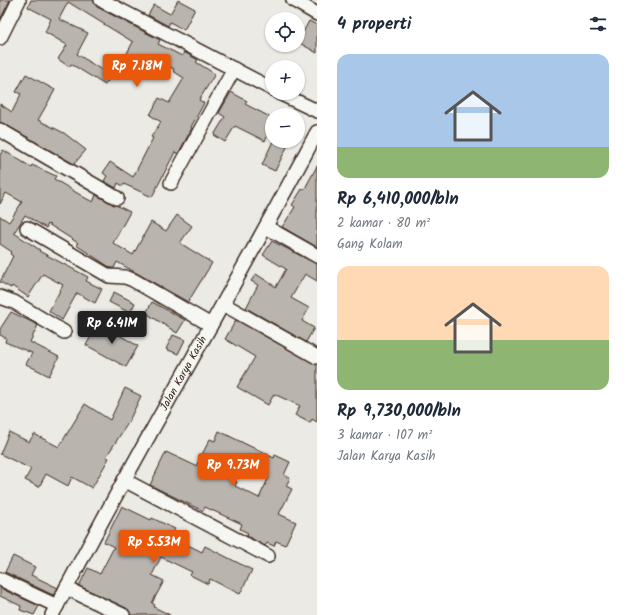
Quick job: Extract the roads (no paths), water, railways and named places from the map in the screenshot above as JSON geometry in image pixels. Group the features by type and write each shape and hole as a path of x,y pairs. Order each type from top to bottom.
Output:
{"street":[{"path":"0,38 4,21 18,0"},
{"path":"101,0 265,85"},
{"path":"301,2 317,14"},
{"path":"171,184 234,68"},
{"path":"294,100 317,111"},
{"path":"0,130 117,198"},
{"name":"Jalan Karya Kasih","path":"54,611 124,480 223,304 241,269 266,227 317,132"},
{"path":"266,227 317,256"},
{"path":"27,228 109,276 124,276 133,280 211,325"},
{"path":"0,297 14,302 64,332"},
{"path":"223,304 317,357"},
{"path":"124,480 268,556"},
{"path":"0,579 54,611"},
{"path":"66,588 124,615"}]}
